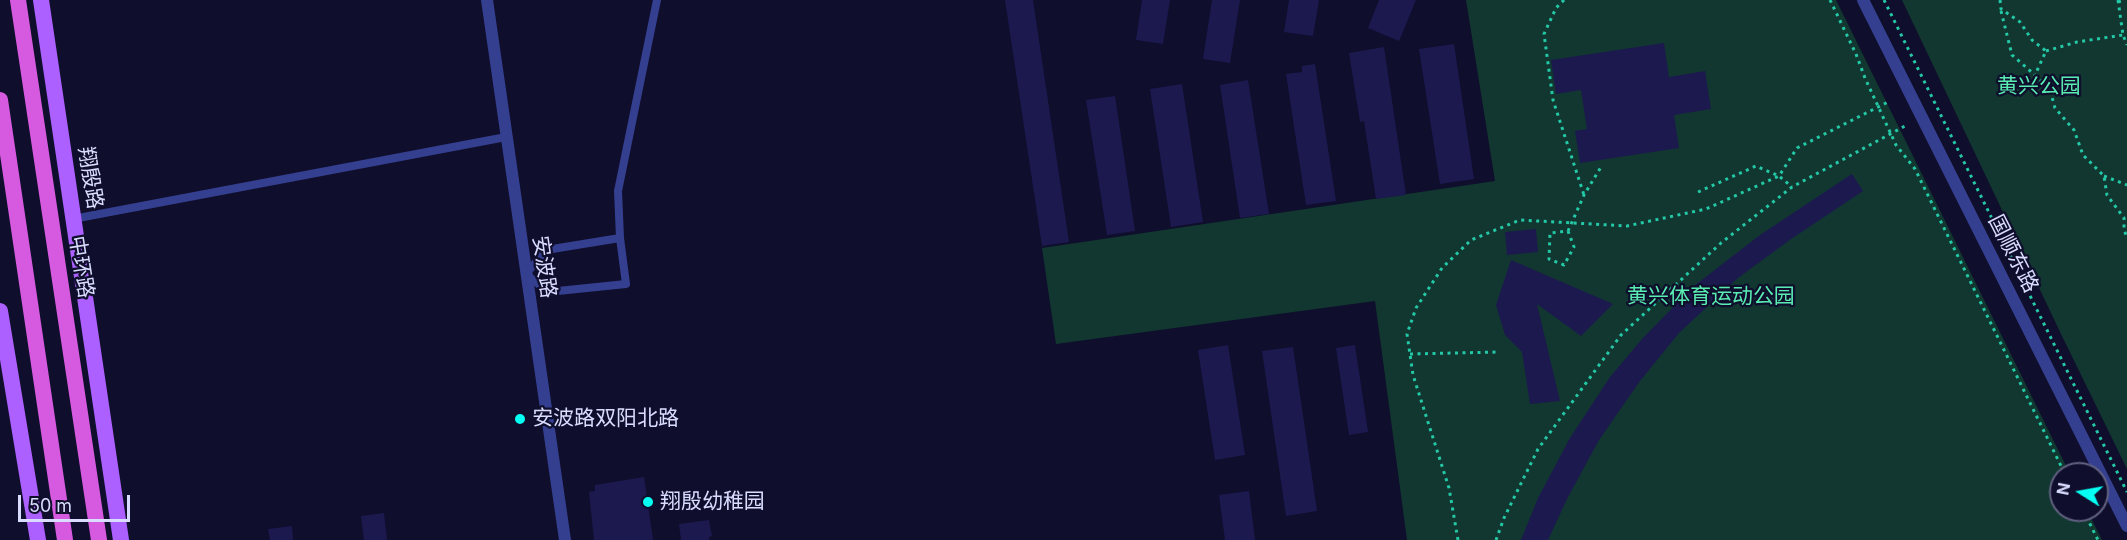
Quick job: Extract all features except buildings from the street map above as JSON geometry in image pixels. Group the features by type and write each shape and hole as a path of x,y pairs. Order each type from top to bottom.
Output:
{"highway":[{"name":"中环路","path":"18,0 99,540"},
{"path":"0,100 65,540"}],"main road":[{"name":"翔殷路","path":"41,0 121,540"},
{"path":"0,311 38,540"}],"street":[{"name":"安波路","path":"487,0 565,540"},
{"name":"国顺东路","path":"1863,0 2127,526"}],"lane":[{"path":"620,238 546,250 526,274 548,292 626,284 620,238 618,191 657,0"},
{"path":"73,219 506,137"}],"path":[{"path":"1564,0 1556,8 1544,34 1553,100 1584,195"},
{"path":"1830,0 1896,145 1915,169 2059,462"},
{"path":"1884,0 2127,492"},
{"path":"2000,0 2012,55 2050,90 2055,108 2074,130 2083,155 2104,176 2127,185"},
{"path":"2125,0 2118,1 2123,35 2127,45"},
{"path":"2001,9 2020,22 2032,40 2046,51"},
{"path":"2035,75 2046,51 2077,42 2123,35"},
{"path":"1458,540 1449,488 1413,375 1407,334 1416,308 1442,268 1471,240 1520,220 1627,226 1706,209 1779,176 1797,148 1890,101"},
{"path":"1496,540 1504,518 1538,448 1621,335 1721,243 1792,187 1905,126"},
{"path":"1698,192 1756,166 1779,176 1792,187"},
{"path":"1568,231 1584,195 1601,167"},
{"path":"2104,176 2107,195 2124,218"},
{"path":"2127,213 2124,218 2124,230 2127,237"},
{"path":"1568,231 1575,247 1564,265 1549,259 1550,233 1568,231"},
{"path":"1410,354 1500,352"},
{"path":"2089,522 2097,540"}],"green space":[{"name":"黄兴体育运动公园","path":"1466,0 1836,0 2064,462 2049,462 2049,522 2093,522 2102,540 1407,540 1375,301 1056,344 1042,248 1495,181"},
{"name":"黄兴公园","path":"1902,0 2127,0 2127,469 2061,334"}],"place":[{"name":"安波路双阳北路","path":"520,419"},
{"name":"翔殷幼稚园","path":"648,502"}]}
